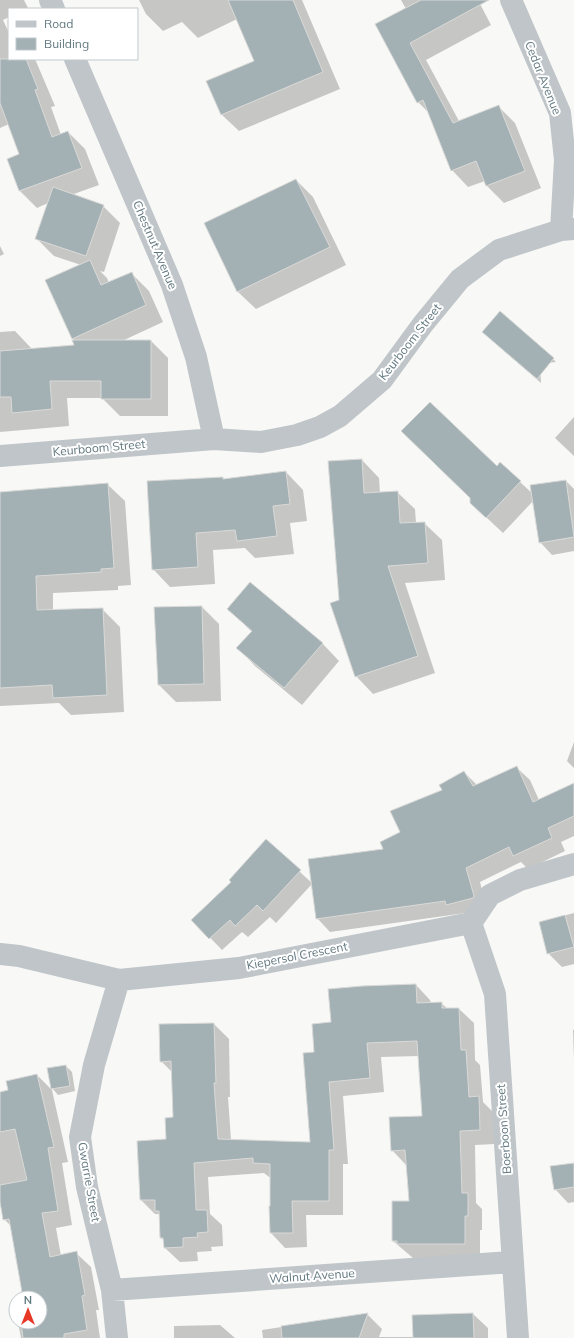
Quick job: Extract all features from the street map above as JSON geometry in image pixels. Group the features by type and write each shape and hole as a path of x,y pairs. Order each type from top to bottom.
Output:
{"street":[{"name":"Cedar Avenue","path":"511,0 560,113 565,160 567,230"},
{"name":"Chestnut Avenue","path":"75,60 172,285 196,357 214,439"},
{"name":"Keurboom Street","path":"0,456 214,439 261,442 297,435 320,426 340,416 382,380 423,324 460,279 499,250 567,230"},
{"path":"471,923 490,895 520,880 574,864"},
{"name":"Kiepersol Crescent","path":"0,954 19,956 119,980 239,968 471,923"},
{"name":"Boerboon Street","path":"471,923 495,994 518,1338"},
{"name":"Gwarrie Street","path":"117,1338 112,1290 87,1187 80,1137 94,1065 119,980"},
{"name":"Walnut Avenue","path":"112,1290 512,1262"}],"building":[{"path":"228,0 293,0 323,72 221,115 206,81 254,61"},
{"path":"421,0 489,0 410,43 453,123 499,105 525,171 486,186 476,161 451,171 423,100 417,103 375,24"},
{"path":"0,59 26,60 38,89 35,90 52,137 68,131 82,168 19,191 7,159 19,154 0,103"},
{"path":"296,179 330,247 237,292 204,223"},
{"path":"53,187 104,205 86,256 35,239"},
{"path":"90,260 101,285 132,272 146,305 72,339 45,280"},
{"path":"500,311 554,358 537,379 482,332"},
{"path":"72,340 151,340 151,399 101,399 101,381 50,381 52,409 12,413 11,397 0,397 0,351 74,345"},
{"path":"430,402 497,466 500,462 521,481 486,518 470,503 470,498 401,431"},
{"path":"362,459 364,493 398,491 400,523 425,522 428,563 388,566 418,656 355,677 330,603 339,600 328,461"},
{"path":"286,471 290,504 273,506 277,536 237,541 235,530 196,533 198,567 152,570 147,481 223,477 223,479"},
{"path":"566,480 574,537 539,543 530,485"},
{"path":"108,483 114,568 101,569 101,572 36,576 37,610 103,608 107,695 53,698 52,685 0,688 0,492"},
{"path":"250,582 323,643 284,688 236,648 252,631 227,609"},
{"path":"202,606 204,684 158,685 154,607"},
{"path":"517,766 533,802 574,783 574,816 548,828 552,838 513,856 509,847 466,868 474,896 473,898 446,905 445,901 316,919 308,859 383,849 380,842 400,832 390,811 442,790 439,785 464,771 473,786"},
{"path":"266,839 301,870 263,911 257,905 235,926 230,920 209,939 191,920 231,882 229,880"},
{"path":"565,915 574,947 547,954 539,922"},
{"path":"416,984 417,1003 442,1002 442,1008 459,1008 461,1050 466,1050 469,1097 479,1096 480,1130 460,1131 462,1193 468,1193 468,1216 465,1216 465,1244 397,1244 397,1241 392,1241 392,1201 409,1201 405,1150 391,1151 389,1117 422,1116 417,1041 367,1043 370,1078 329,1082 334,1150 329,1150 329,1201 292,1201 293,1233 270,1233 270,1164 253,1163 253,1158 194,1163 196,1210 207,1210 208,1232 197,1233 198,1237 183,1238 183,1247 164,1248 163,1238 160,1238 159,1211 155,1211 155,1200 140,1200 137,1141 166,1139 165,1118 173,1117 171,1061 160,1062 159,1024 214,1023 216,1083 214,1083 218,1139 310,1142 303,1053 314,1052 312,1024 331,1022 328,989"},
{"path":"66,1065 70,1086 51,1089 47,1068"},
{"path":"37,1074 54,1147 48,1148 58,1211 42,1213 50,1257 77,1251 85,1295 82,1296 87,1330 64,1334 64,1338 23,1338 22,1330 48,1330 48,1290 22,1290 9,1219 3,1220 0,1202 0,1185 27,1180 15,1129 0,1132 0,1092 8,1090 6,1081"},
{"path":"574,1163 574,1187 554,1190 550,1166"},
{"path":"368,1313 359,1338 282,1338 281,1326"},
{"path":"473,1313 474,1338 413,1338 412,1315"}]}
